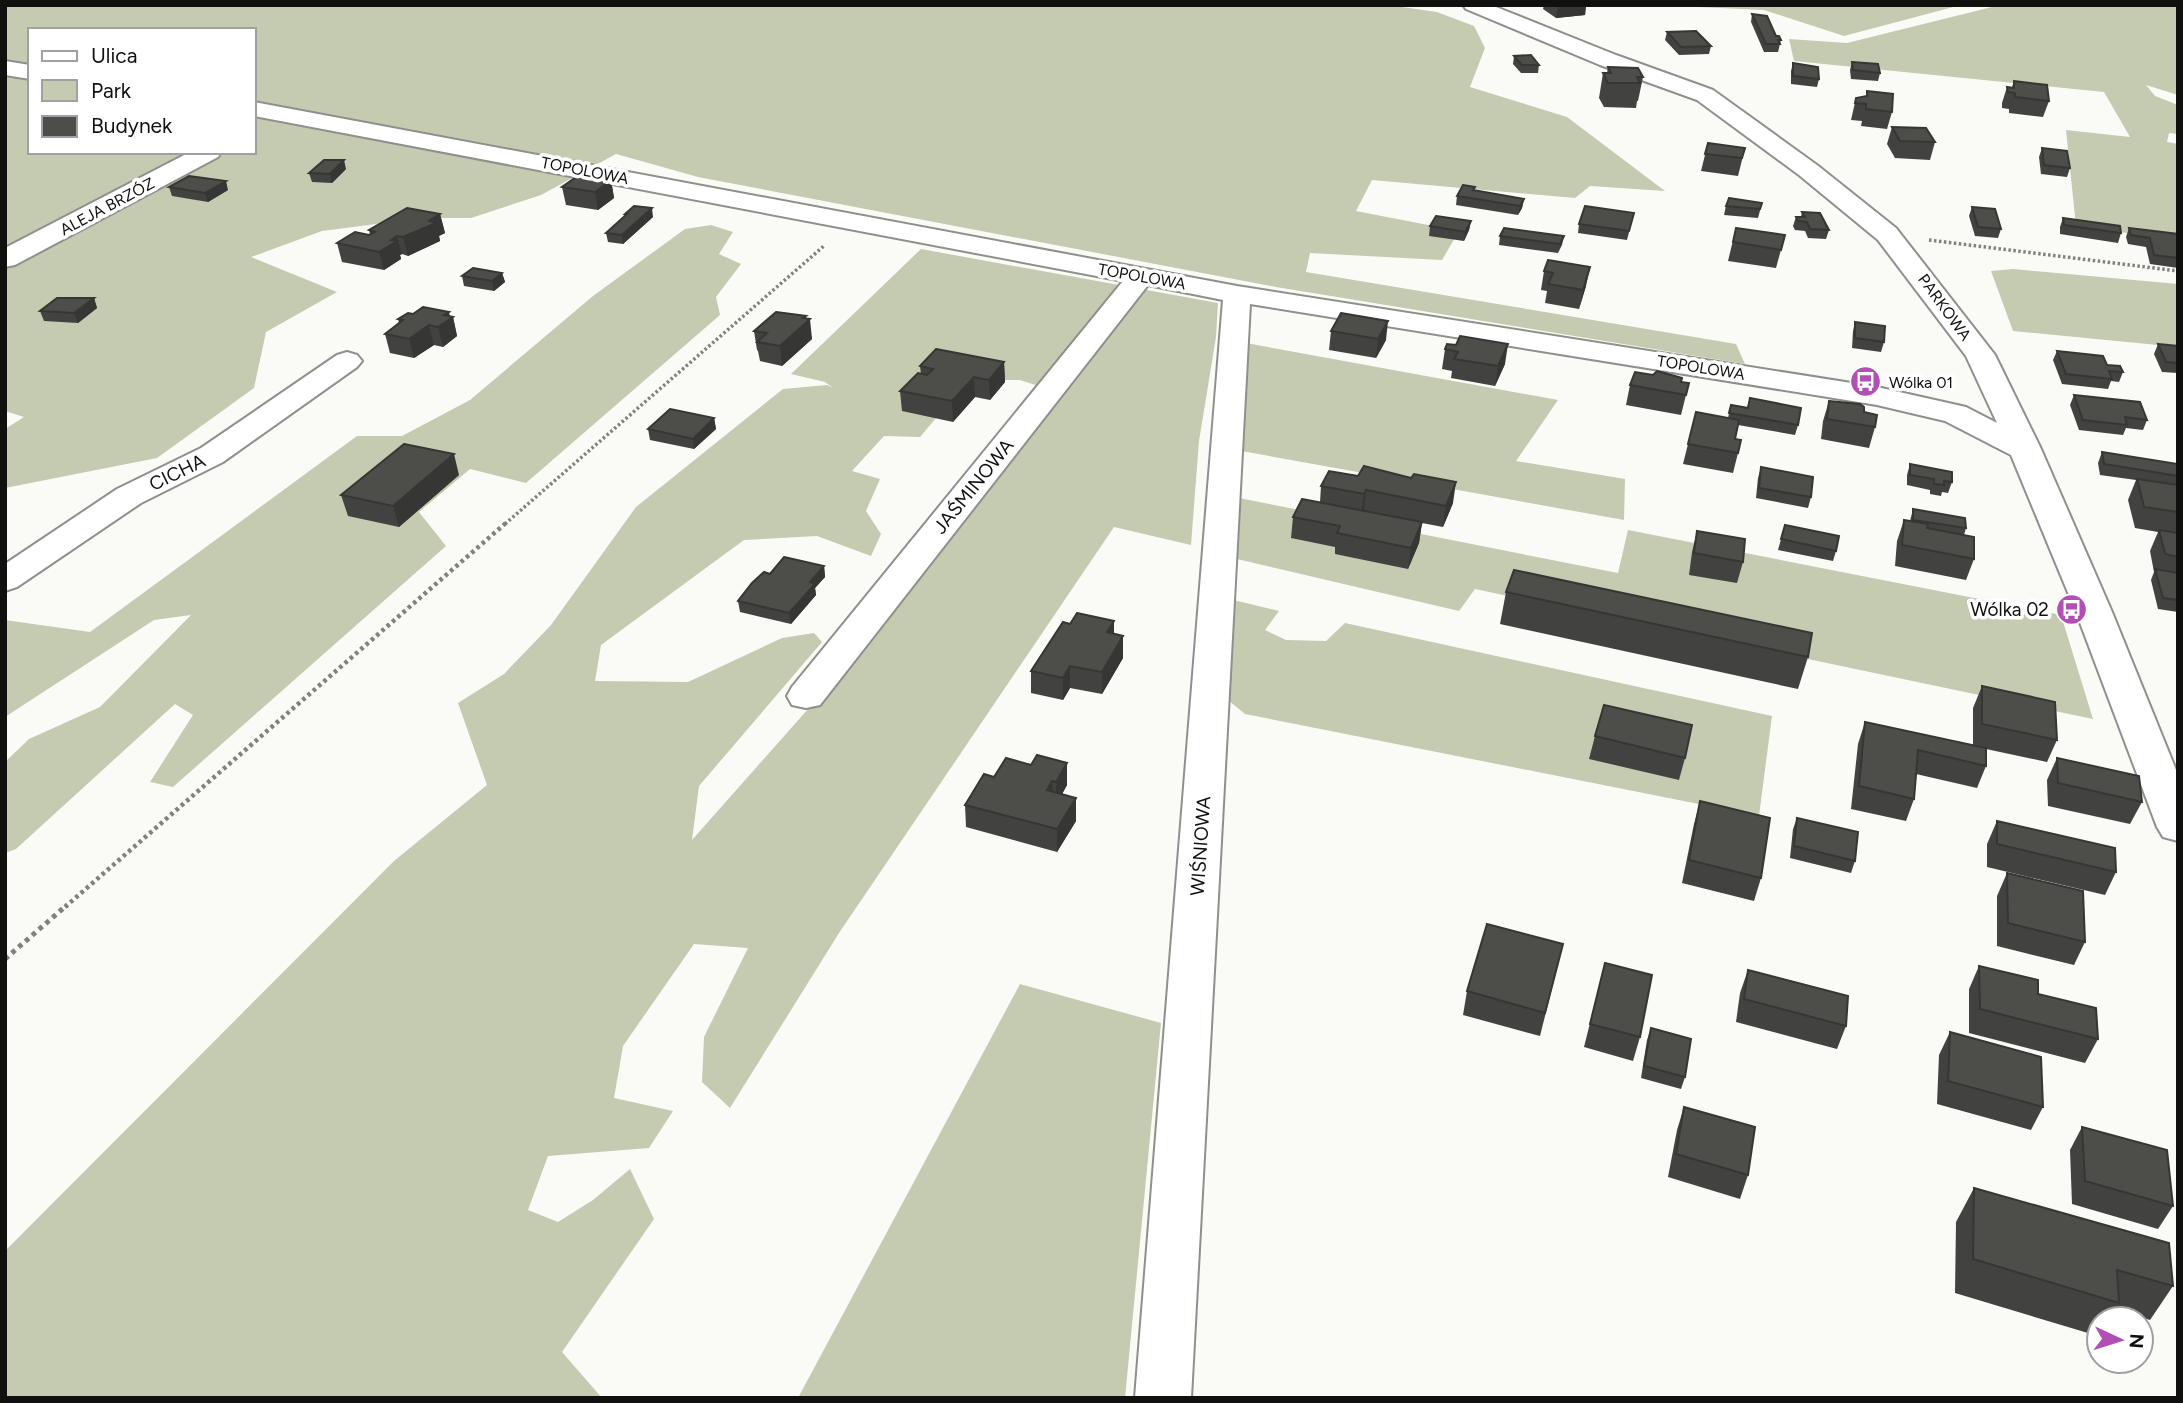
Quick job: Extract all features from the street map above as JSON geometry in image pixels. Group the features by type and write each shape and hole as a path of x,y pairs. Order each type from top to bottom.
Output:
{"street":[{"name":"PARKOWA","path":"1474,5 1608,60 1705,95 1808,170 1887,234 1979,355 2025,449 2094,611 2178,827"},
{"path":"5,68 28,72"},
{"name":"TOPOLOWA","path":"256,109 1140,276 1877,396 1955,414 2025,449"},
{"path":"256,128 282,114"},
{"name":"ALEJA BRZÓZ","path":"5,259 205,154"},
{"name":"JAŚMINOWA","path":"806,696 1140,276"},
{"name":"WIŚNIOWA","path":"1163,1398 1237,293"},
{"name":"CICHA","path":"5,580 128,496 212,455 347,360"}],"path":[{"path":"5,959 852,221"},
{"path":"1887,234 2178,271"}],"green space":[{"path":"5,5 1388,5 1437,12 1474,26 1485,48 1470,87 1567,117 1665,191 1590,186 1575,198 1372,180 1356,211 1459,231 1442,260 1310,253 1306,272 1736,344 1745,364 1276,287 698,177 616,154 541,195 471,218 423,218 322,231 251,257 337,292 266,332 254,388 157,458 5,488 5,429 24,417 5,411"},
{"path":"1653,5 1961,5 1844,36 1764,10"},
{"path":"2000,5 2178,5 2178,95 2146,85 2155,96 2178,105 2178,134 2169,133 2167,142 2178,144 2178,240 2076,226 2066,130 2130,137 2104,92 1794,61 1789,39 1847,43"},
{"path":"711,225 733,232 719,254 741,264 716,297 720,315 526,483 470,469 419,512 446,546 173,787 150,782 193,715 175,704 16,849 5,853 5,762 29,739 100,707 191,615 154,620 5,717 5,620 90,632 357,436 402,436 470,400 593,296 685,229"},
{"path":"921,249 1218,303 1216,337 1199,441 1191,545 1114,527 839,933 730,1108 702,1082 704,1037 748,948 694,944 623,1046 614,1098 673,1111 649,1148 548,1156 528,1210 558,1222 593,1200 630,1169 654,1219 562,1352 602,1398 5,1398 5,1251 394,861 487,785 458,703 504,674 551,625 636,507 783,389 827,385 833,388 825,382 791,374","holes":["992,380 1020,380 1057,392 886,621 692,840 699,786 822,642 814,633 782,638 688,682 595,681 601,645 744,540 817,536 871,556 881,534 866,511 880,479 852,471 884,436 920,437 964,385"]},
{"path":"2013,269 2178,284 2178,347 2013,331 1991,271"},
{"path":"1246,343 1558,400 1516,461 1625,479 1624,520 1236,450"},
{"path":"1234,497 1618,573 1628,530 2061,615 2093,719 1475,589 1459,611 1233,558"},
{"path":"1229,599 1279,611 1265,630 1286,640 1326,641 1345,623 1772,716 1759,816 1245,714 1223,696"},
{"path":"1020,984 1161,1023 1125,1398 798,1398"}],"building":[{"path":"1752,14 1767,16 1776,36 1781,40 1778,40 1780,44 1766,44"},
{"path":"1696,31 1711,46 1681,47 1667,32"},
{"path":"1531,55 1539,65 1522,65 1514,56"},
{"path":"1852,62 1878,64 1880,73 1853,70"},
{"path":"1793,63 1818,67 1819,79 1793,76"},
{"path":"1608,67 1638,68 1643,77 1637,77 1640,83 1608,83 1603,73 1611,73"},
{"path":"2014,81 2047,85 2049,101 2015,97 2015,93 2008,92 2007,87 2014,88"},
{"path":"1867,91 1893,94 1892,112 1866,109 1866,104 1855,103 1856,98 1867,96"},
{"path":"1892,127 1926,128 1935,142 1900,141"},
{"path":"1708,143 1745,148 1742,158 1705,154"},
{"path":"2042,148 2067,151 2070,168 2044,165"},
{"path":"324,160 344,160 330,174 309,173"},
{"path":"579,175 611,180 595,192 562,187"},
{"path":"189,176 226,181 205,193 169,187"},
{"path":"1463,185 1475,187 1473,190 1524,199 1520,206 1457,196"},
{"path":"1729,198 1762,203 1760,209 1726,206"},
{"path":"634,206 652,208 622,235 606,233 627,214"},
{"path":"1585,206 1634,213 1629,231 1579,224"},
{"path":"1972,207 1995,209 2001,229 1978,227"},
{"path":"407,208 440,214 429,221 436,223 403,237 397,236 391,240 397,241 379,252 337,243 355,232 369,235 375,232 369,230"},
{"path":"1802,212 1820,213 1829,230 1810,229 1807,222 1798,221 1796,217 1805,217"},
{"path":"1436,216 1471,221 1465,232 1430,226"},
{"path":"2063,218 2120,226 2121,233 2064,225"},
{"path":"1504,228 1564,236 1560,244 1500,236"},
{"path":"1736,228 1785,235 1781,250 1733,242"},
{"path":"2129,228 2178,234 2178,258 2154,255 2150,238 2131,235"},
{"path":"1548,260 1590,267 1583,290 1548,284 1553,273 1544,271"},
{"path":"473,268 502,273 492,281 462,276"},
{"path":"57,298 94,298 74,313 40,311"},
{"path":"423,307 449,312 444,315 453,317 438,327 429,325 409,339 385,334 403,320 398,319"},
{"path":"776,312 806,316 803,318 810,319 780,346 757,342 767,333 754,331"},
{"path":"1341,313 1388,321 1378,339 1331,331"},
{"path":"1855,322 1885,326 1884,342 1855,338"},
{"path":"1460,336 1508,344 1498,366 1454,359 1458,352 1445,349 1447,344 1456,345"},
{"path":"2158,344 2178,346 2178,363 2166,362"},
{"path":"936,349 1004,362 989,380 974,377 952,401 900,391 918,373 927,375 933,369 920,366"},
{"path":"2057,351 2103,356 2107,365 2120,366 2123,372 2109,371 2112,379 2066,374"},
{"path":"1657,371 1682,378 1681,382 1689,383 1686,395 1630,385 1635,372 1653,375"},
{"path":"2074,395 2140,402 2147,420 2125,417 2127,425 2083,420"},
{"path":"1750,398 1801,408 1798,425 1729,413 1731,405 1748,408"},
{"path":"1829,401 1860,404 1864,407 1864,412 1877,415 1875,427 1827,419"},
{"path":"670,409 714,418 693,439 648,429"},
{"path":"1696,412 1739,420 1735,439 1741,440 1738,453 1688,444"},
{"path":"404,444 454,454 393,506 341,495"},
{"path":"2102,452 2178,464 2178,476 2104,464"},
{"path":"1910,464 1952,472 1952,482 1934,484 1934,479 1910,475"},
{"path":"1364,466 1411,478 1414,474 1456,482 1446,506 1366,490 1364,494 1321,486 1329,471 1358,476"},
{"path":"1761,467 1813,477 1811,497 1759,488"},
{"path":"2137,479 2178,485 2178,512 2144,507"},
{"path":"1302,499 1422,522 1411,548 1337,533 1340,526 1293,517"},
{"path":"1913,509 1965,518 1966,528 1913,520"},
{"path":"1904,520 1928,524 1927,528 1974,537 1974,559 1902,545"},
{"path":"1785,525 1839,536 1836,551 1781,539"},
{"path":"2159,530 2178,533 2178,557 2165,554"},
{"path":"1697,531 1745,539 1743,562 1694,553"},
{"path":"784,557 824,566 810,582 815,584 789,613 738,601 752,583 764,572 770,574"},
{"path":"2155,569 2178,573 2178,600 2163,598"},
{"path":"1514,570 1812,633 1808,657 1506,592"},
{"path":"1077,613 1114,621 1107,632 1123,636 1102,672 1070,666 1063,678 1031,671 1063,622 1070,624"},
{"path":"1982,686 2055,702 2057,740 1982,724"},
{"path":"1604,705 1692,725 1685,758 1595,736"},
{"path":"1865,722 1986,748 1986,766 1918,750 1914,799 1859,786"},
{"path":"1037,755 1067,763 1056,782 1052,781 1047,790 1076,798 1057,829 965,805 984,774 994,777 1006,758 1031,765"},
{"path":"2057,758 2139,776 2142,802 2058,783"},
{"path":"1700,801 1770,818 1761,878 1689,860"},
{"path":"1797,818 1858,832 1855,861 1794,846"},
{"path":"1997,821 2115,848 2116,872 1997,844"},
{"path":"2007,873 2083,891 2085,942 2008,923"},
{"path":"1487,924 1563,944 1545,1013 1467,991"},
{"path":"1605,963 1652,975 1640,1037 1590,1024"},
{"path":"1979,966 2038,980 2038,994 2096,1008 2098,1039 1980,1009"},
{"path":"1748,970 1848,996 1846,1026 1744,999"},
{"path":"1651,1028 1691,1039 1685,1077 1644,1066"},
{"path":"1950,1032 2041,1057 2043,1107 1948,1081"},
{"path":"1684,1107 1755,1127 1748,1175 1676,1154"},
{"path":"2082,1127 2167,1150 2173,1206 2085,1181"},
{"path":"1974,1188 2169,1243 2173,1286 2117,1270 2119,1303 1973,1259"}],"place":[{"name":"Wólka 01","path":"1866,382"},
{"name":"Wólka 02","path":"2072,609"}]}
